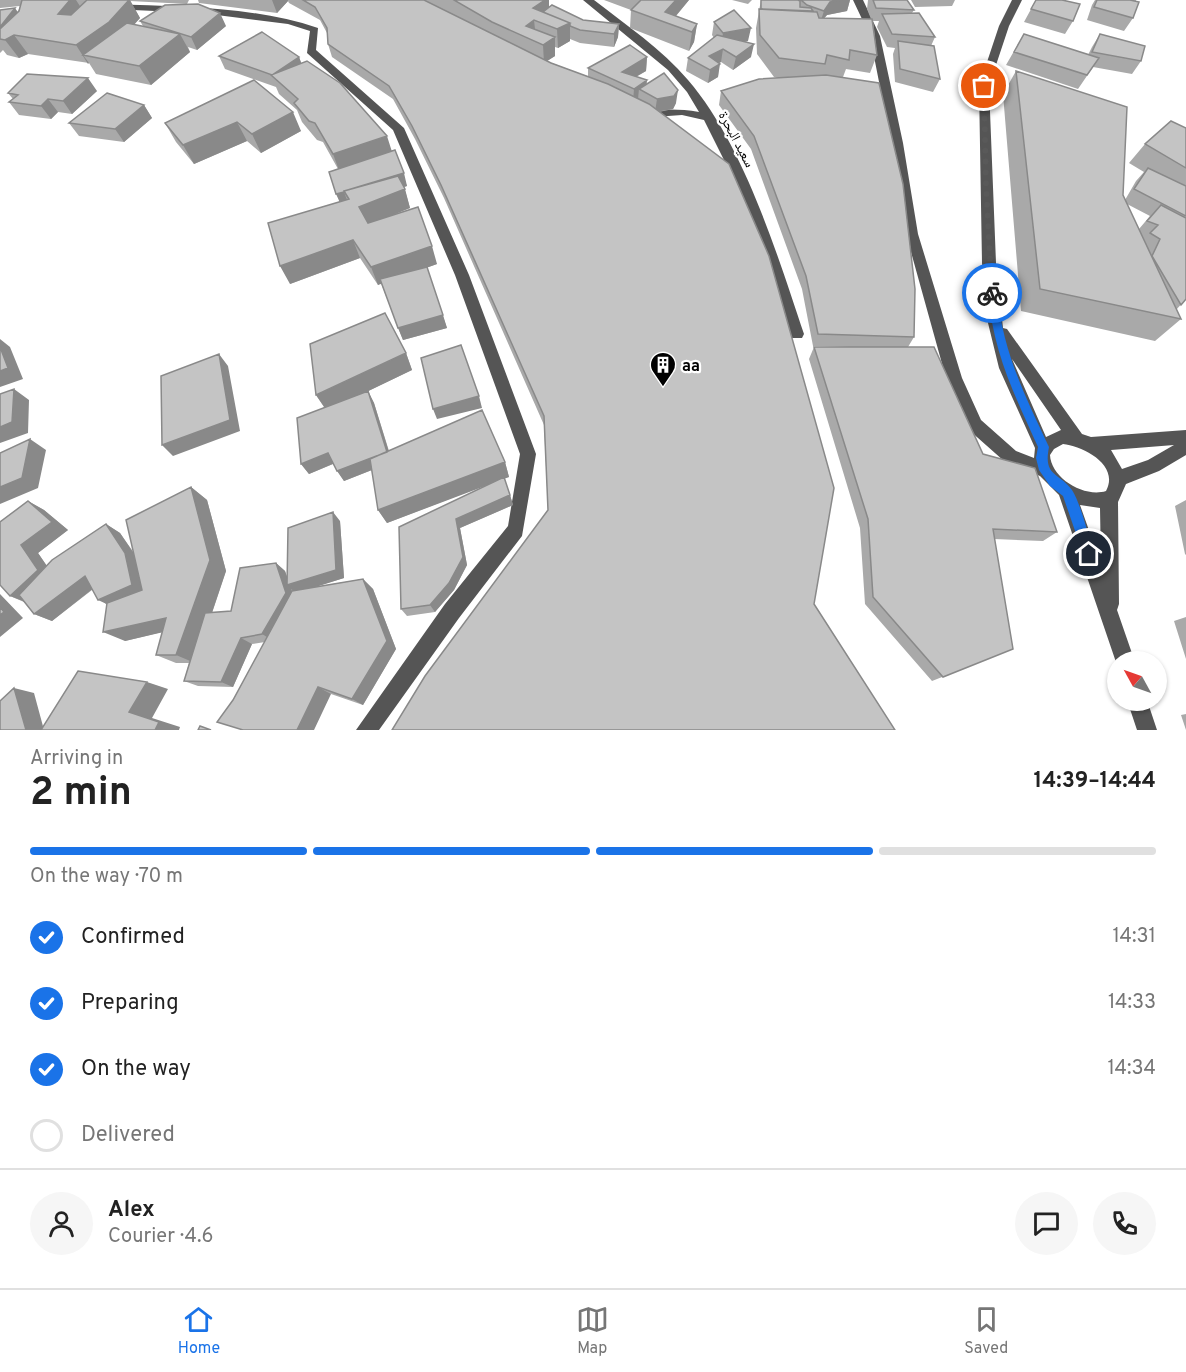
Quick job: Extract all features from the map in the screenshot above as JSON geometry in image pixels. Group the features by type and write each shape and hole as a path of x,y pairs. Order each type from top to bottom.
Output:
{"street":[{"name":"سعيد البحرة","path":"588,0 658,54 684,81 708,117 729,153 759,218 797,334"},
{"path":"858,0 875,36 897,143 912,234 954,378 975,425 1010,456 1045,470"},
{"path":"1017,0 1004,26 984,86 989,263 995,323 1008,368 1043,447 1041,458 1045,470 1067,493 1082,499 1098,501 1110,498"},
{"path":"103,7 201,10 289,21 315,30 311,51 398,128 462,274 528,454 516,530 452,611 366,730"},
{"path":"637,106 654,114 682,112 708,117"},
{"path":"995,323 1084,441 1104,453 1118,478 1117,489 1110,498 1110,616"},
{"path":"1043,447 1051,440 1062,437 1084,441 1186,437"},
{"path":"1118,478 1160,463 1186,446"},
{"path":"1067,493 1121,651"},
{"path":"1141,711 1147,730"}],"building":[{"path":"22,0 70,0 58,14 71,15 87,0 129,0 109,22 76,45 14,35 5,40 0,39 0,29 19,11"},
{"name":"aa","path":"303,0 424,0 551,63 608,84 649,104 729,164 769,256 834,488 814,604 895,730 392,730 425,676 548,510 544,416 441,185 389,86 328,44 327,28 315,7"},
{"path":"454,0 545,0 533,8 570,23 557,29 534,20 526,26 555,37 543,45 492,22"},
{"path":"641,0 676,0 665,12 697,24 692,32 631,10"},
{"path":"761,0 798,0 800,7 811,8 813,11 761,9"},
{"path":"801,0 842,0 830,2 824,11 807,5"},
{"path":"873,0 907,0 914,10 876,8"},
{"path":"1036,0 1062,0 1080,4 1073,21 1031,9"},
{"path":"1097,0 1139,2 1133,18 1094,7"},
{"path":"198,4 220,13 191,37 140,21 165,5"},
{"path":"552,5 583,20 619,24 614,34 580,30 570,26 570,23 543,12"},
{"path":"15,8 0,27 0,10"},
{"path":"759,9 817,12 819,18 872,19 877,55 850,50 849,60 827,55 825,64 779,58 760,35"},
{"path":"734,10 751,28 723,33 714,22"},
{"path":"919,13 935,37 892,34 882,14"},
{"path":"127,23 180,34 139,66 83,55"},
{"path":"262,32 299,57 272,75 219,56"},
{"path":"1024,34 1099,58 1087,75 1014,52"},
{"path":"1100,34 1145,46 1141,61 1092,52"},
{"path":"717,35 754,44 736,57 723,49 709,56 720,64 710,70 688,58"},
{"path":"898,41 934,46 940,79 900,69"},
{"path":"630,45 647,57 622,72 647,80 634,89 588,68"},
{"path":"307,61 340,83 387,136 333,154 315,123 309,121 294,103 298,99 271,75"},
{"path":"1016,71 1127,107 1123,195 1181,319 1040,289"},
{"path":"664,73 678,90 674,96 657,99 639,89"},
{"path":"27,74 88,78 63,101 48,99 41,106 9,102 18,95 8,93"},
{"path":"826,75 879,83 903,184 915,289 914,337 818,334 806,276 754,136 721,91 759,79"},
{"path":"254,80 293,112 252,134 237,122 183,145 165,123"},
{"path":"107,93 144,105 115,129 69,123"},
{"path":"1171,121 1186,128 1186,168 1145,144"},
{"path":"395,150 404,173 336,194 329,172"},
{"path":"1148,168 1186,186 1186,216 1134,189"},
{"path":"398,176 405,189 359,207 368,223 418,207 432,246 371,267 353,240 280,266 268,223 349,199 344,191"},
{"path":"1161,205 1186,218 1186,299 1181,305 1152,256 1160,239 1150,233 1158,225 1147,221"},
{"path":"427,267 443,315 398,328 380,279"},
{"path":"385,313 406,353 316,395 310,344"},
{"path":"461,345 479,396 433,409 421,358"},
{"path":"0,347 8,368 0,371"},
{"path":"814,347 934,347 983,454 1035,468 1057,532 993,529 1013,649 943,677 873,597 868,519"},
{"path":"219,354 230,420 162,445 161,376"},
{"path":"14,389 12,422 0,427 0,394"},
{"path":"368,391 387,452 337,471 328,453 301,464 297,418"},
{"path":"482,410 505,462 378,510 370,459"},
{"path":"30,439 22,478 0,487 0,453"},
{"path":"504,477 510,495 456,519 463,557 449,583 430,605 401,609 399,527"},
{"path":"191,487 210,560 176,655 156,655 166,618 103,632 107,603 142,590 126,520"},
{"path":"28,501 52,522 21,545 38,570 10,596 0,585 0,522"},
{"path":"333,512 336,570 287,585 288,528"},
{"path":"106,524 125,553 132,585 98,600 85,576 34,614 19,595 52,560"},
{"path":"276,563 286,593 262,634 241,638 221,682 184,681 205,613 231,611 240,568"},
{"path":"363,579 387,641 352,699 318,687 297,730 243,730 217,722 233,700 292,591"},
{"path":"78,671 147,682 129,712 159,722 155,730 41,730"},
{"path":"14,688 26,730 0,730 0,701"},
{"path":"200,726 211,730 198,730"}],"way so far":[{"path":"984,86 986,186 992,293"}],"place":[{"name":"aa","path":"663,388"}],"route":[{"path":"992,293 995,323 1008,368 1043,447 1041,458 1045,470 1067,493 1089,554"}]}
